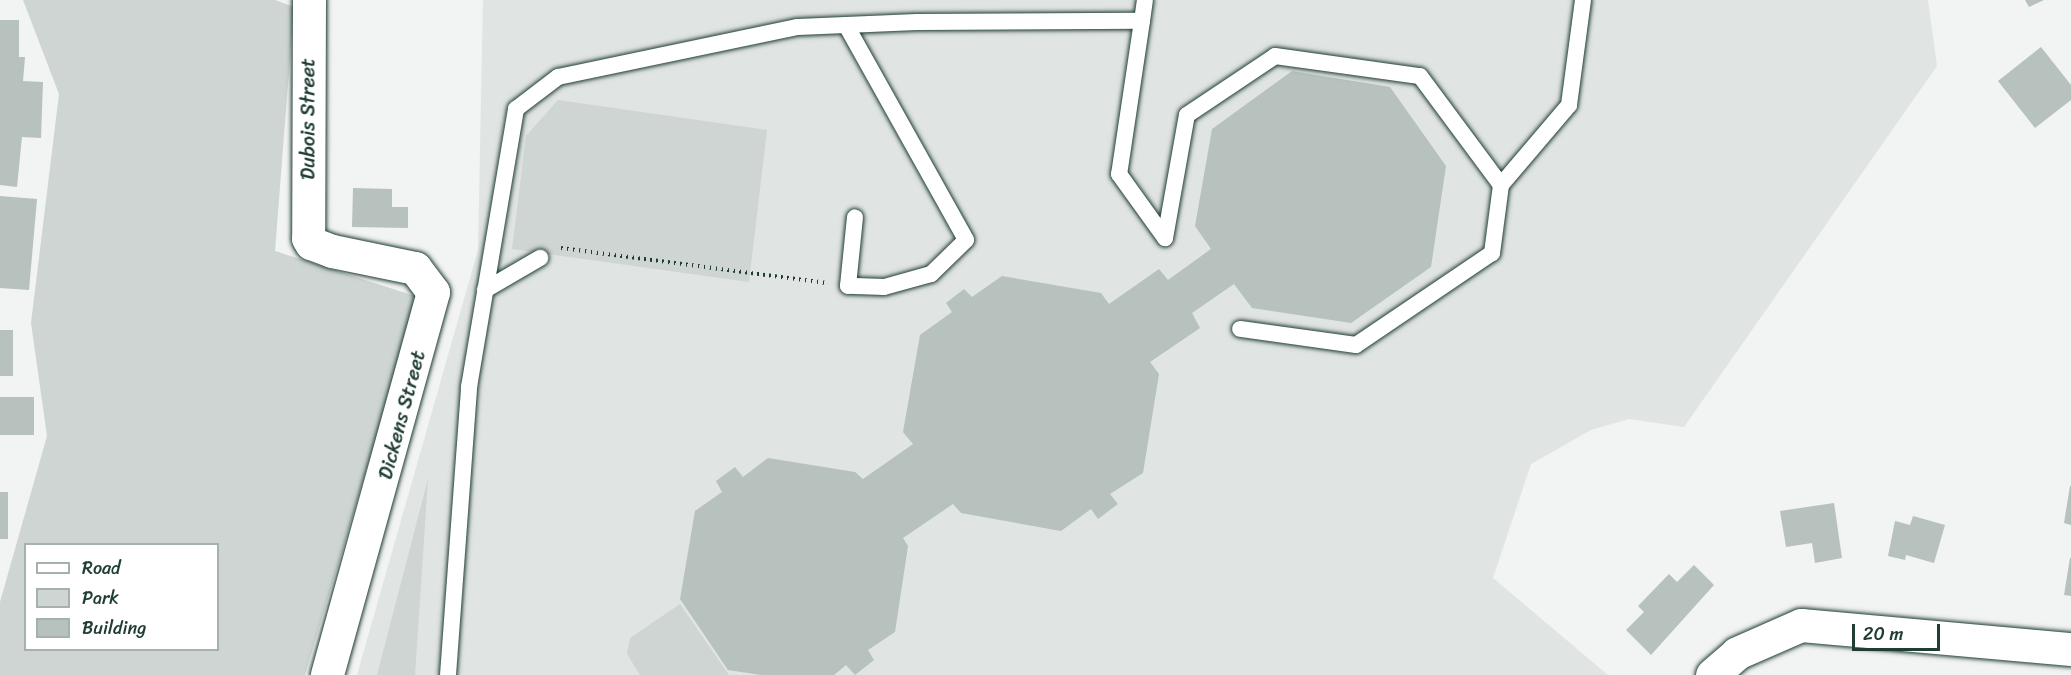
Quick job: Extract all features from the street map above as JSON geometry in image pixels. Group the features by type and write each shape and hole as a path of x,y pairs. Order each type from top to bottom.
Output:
{"street":[{"name":"Dubois Street","path":"308,237 309,0"},
{"name":"Dickens Street","path":"308,237 311,243 332,252 415,268 433,292 327,675"},
{"path":"1712,675 1737,653 1801,625 2071,649"}],"lane":[{"path":"1145,0 1119,174 1165,238 1187,115 1275,56 1420,76 1501,185"},
{"path":"1240,329 1356,345 1492,253 1501,185 1569,105 1583,0"},
{"path":"448,675 469,387 516,109 558,77 798,27 1142,21"},
{"path":"846,25 966,240 931,274 884,287 848,286 855,217"},
{"path":"486,290 540,258"}],"path":[{"path":"556,247 848,286"}],"shaded area":[{"path":"483,0 1928,0 1937,66 1684,427 1629,419 1591,430 1531,464 1493,578 1608,675 357,675 478,250"}],"green space":[{"path":"23,0 275,0 294,7 275,251 418,297 305,675 0,675 0,602 47,436 31,323 59,94"},
{"path":"558,100 767,130 749,282 512,249 526,136"},
{"path":"428,479 415,675 377,675"},
{"path":"680,604 729,675 640,675 627,654 630,638"}],"building":[{"path":"2025,0 2044,0 2029,7"},
{"path":"0,20 19,20 19,57 25,57 23,81 43,82 41,138 22,137 17,187 0,185"},
{"path":"2041,47 2071,85 2071,100 2035,128 1998,81"},
{"path":"1292,71 1390,87 1446,166 1431,267 1351,323 1252,308 1234,284 1192,313 1200,328 1150,362 1159,374 1143,473 1110,494 1118,504 1098,519 1091,509 1061,531 961,513 953,504 903,538 908,546 895,632 868,650 874,660 855,675 846,665 834,675 761,675 728,670 680,599 695,511 722,492 716,481 735,467 743,477 768,458 855,472 863,479 913,444 903,432 920,335 952,312 946,303 964,289 972,297 1002,276 1101,293 1109,304 1159,269 1168,280 1211,249 1195,226 1212,129"},
{"path":"353,188 392,189 392,207 408,207 408,228 352,227"},
{"path":"0,196 37,199 29,290 0,288"},
{"path":"0,330 13,330 13,376 0,376"},
{"path":"0,397 34,397 34,435 0,435"},
{"path":"2071,486 2071,525 2064,523"},
{"path":"0,492 8,492 8,539 0,539"},
{"path":"1834,503 1842,558 1815,563 1812,543 1786,547 1780,511"},
{"path":"1913,516 1945,525 1934,563 1906,555 1905,560 1888,556 1895,521 1910,525"},
{"path":"2071,558 2071,596 2064,595"},
{"path":"1694,565 1714,585 1651,655 1626,630 1644,612 1638,606 1669,574 1677,582"}]}
